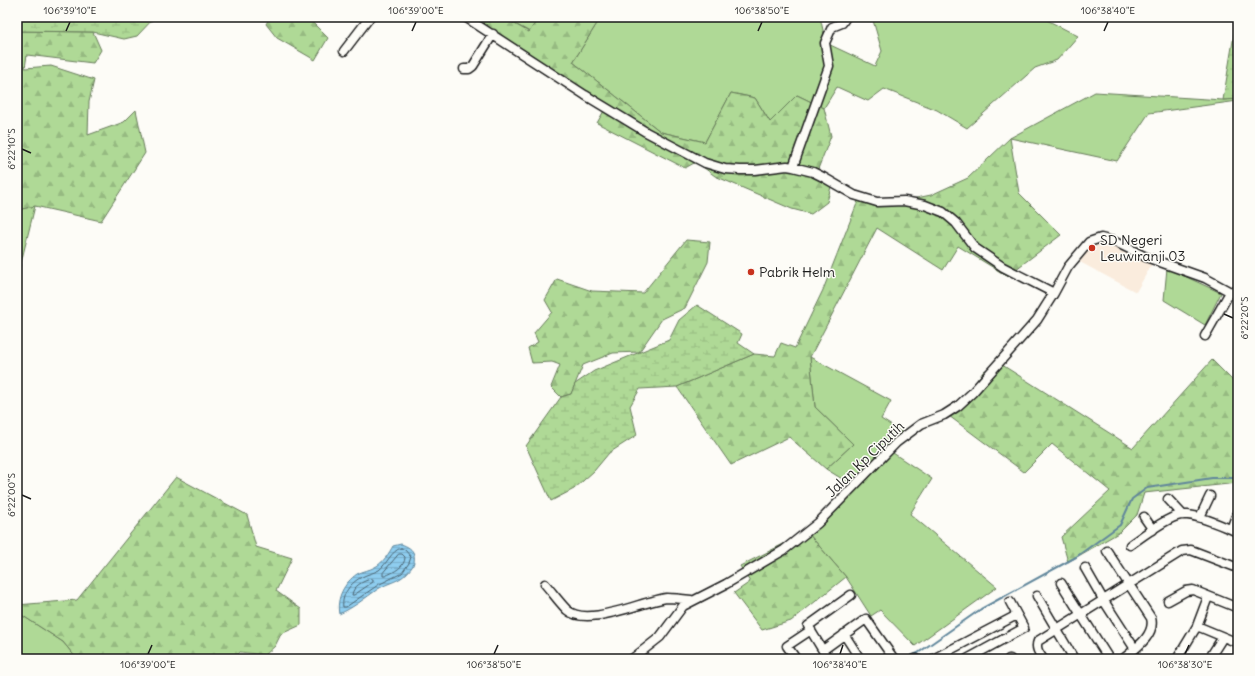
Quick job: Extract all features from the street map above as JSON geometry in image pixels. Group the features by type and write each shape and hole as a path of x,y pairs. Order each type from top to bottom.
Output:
{"street":[{"path":"344,51 370,17"},
{"path":"464,17 493,34 585,95 646,132 705,163 725,169 740,170 755,170 787,166 793,167 823,177 854,195 877,202 904,201 925,205 943,212 956,224 976,248 997,264 1054,293"},
{"path":"793,167 830,66 825,43 832,27 842,23 846,17"},
{"path":"464,69 469,69 473,66 493,34"},
{"name":"Jalan Kp Ciputih","path":"632,659 660,637 683,606 692,600 726,584 784,550 818,523 897,442 921,424 944,415 972,394 1037,320 1068,267 1089,242 1101,238 1113,241 1146,257 1205,278 1234,294"},
{"path":"1206,336 1234,294"},
{"path":"1200,517 1210,496"},
{"path":"1168,499 1183,514"},
{"path":"1130,545 1172,518 1183,514 1200,517 1234,531 1238,511"},
{"path":"1144,517 1153,530"},
{"path":"1043,659 1037,650 1036,644 1038,641 1182,551 1190,550 1238,568"},
{"path":"1107,551 1151,618 1152,624 1152,629 1146,638 1136,649 1123,659"},
{"path":"1085,568 1104,601 1136,649"},
{"path":"1061,583 1109,659"},
{"path":"545,584 568,610 580,616 604,614 666,598 692,600"},
{"path":"1168,601 1186,591 1193,590 1238,608"},
{"path":"828,659 808,626 851,595"},
{"path":"1037,596 1074,659"},
{"path":"1177,659 1196,626 1208,597"},
{"path":"967,659 1024,628 1010,602"},
{"path":"933,659 1017,615"},
{"path":"822,650 866,619 894,659"},
{"path":"1196,626 1238,643"},
{"path":"796,659 787,646 811,630"},
{"path":"844,634 860,659"},
{"path":"1209,659 1223,637"}],"shaded area":[{"path":"1105,242 1152,264 1136,292 1078,261 1090,245"}],"green space":[{"path":"17,17 155,17 137,36 124,39 93,32 17,31"},
{"path":"270,17 307,17 328,38 315,60 277,38 266,24"},
{"path":"471,17 502,17 529,32 539,17 601,17 573,62 661,132 705,142 731,93 755,98 770,122 797,95 824,108 831,136 816,174 832,183 827,202 811,214 792,209 715,176 696,162 685,168 597,123 605,109"},
{"path":"502,17 539,17 530,32"},
{"path":"601,17 820,17 826,43 875,66 882,51 872,17 1041,17 1078,36 1057,60 1035,68 967,128 937,110 884,89 868,101 837,87 824,108 797,95 770,122 755,98 731,93 705,142 661,132 573,62"},
{"path":"1237,17 1238,99 1223,100"},
{"path":"17,31 93,32 101,50 93,63 27,55 25,68 51,66 94,80 89,102 88,135 124,122 136,110 145,153 101,221 35,206 17,210"},
{"path":"1095,92 1223,100 1238,99 1238,101 1149,113 1117,161 1010,138"},
{"path":"1010,138 1019,193 1061,235 1007,276 958,246 943,270 877,228 810,357 815,407 853,444 826,469 789,437 731,465 677,387 754,354 775,356 781,343 795,348 823,290 858,201 883,205 931,195 968,178"},
{"path":"35,206 17,279 17,210"},
{"path":"686,240 710,242 708,262 685,308 662,319 639,352 613,353 583,365 571,394 561,397 551,387 560,365 552,362 532,363 528,348 538,342 534,333 552,312 545,300 557,279 592,291 643,293"},
{"path":"1167,268 1221,293 1205,325 1164,300"},
{"path":"697,305 742,334 738,343 754,354 677,387 640,389 630,406 637,435 609,453 594,471 574,489 551,501 526,446 561,397 571,394 575,384 594,371 669,340 679,320"},
{"path":"810,357 891,401 881,419 903,433 887,449 932,479 910,514 997,587 915,646 880,610 871,616 846,577 807,532 852,485 826,469 853,444 815,407"},
{"path":"1212,360 1235,383 1238,379 1238,483 1144,493 1137,515 1120,532 1068,562 1061,537 1110,491 1052,444 1024,472 949,416 984,371 999,363 1133,448"},
{"path":"176,477 247,515 256,547 292,558 276,591 301,609 301,625 281,634 275,646 265,655 240,652 233,659 77,659 63,642 17,612 17,605 77,600"},
{"path":"807,532 846,577 791,621 762,630 734,593 750,582 740,566"},
{"path":"17,612 63,642 77,659 17,659"}],"water":[{"path":"401,544 409,548 414,555 412,567 408,572 400,579 383,586 354,606 339,614 338,608 340,597 348,582 357,574 371,569 381,563 386,558 393,546"}],"waterway":[{"path":"904,659 918,653 981,609 1076,557 1120,525 1132,499 1147,488 1212,478 1238,478"}],"place":[{"name":"SD Negeri Leuwiranji 03","path":"1092,248"},
{"name":"Pabrik Helm","path":"751,272"}]}
